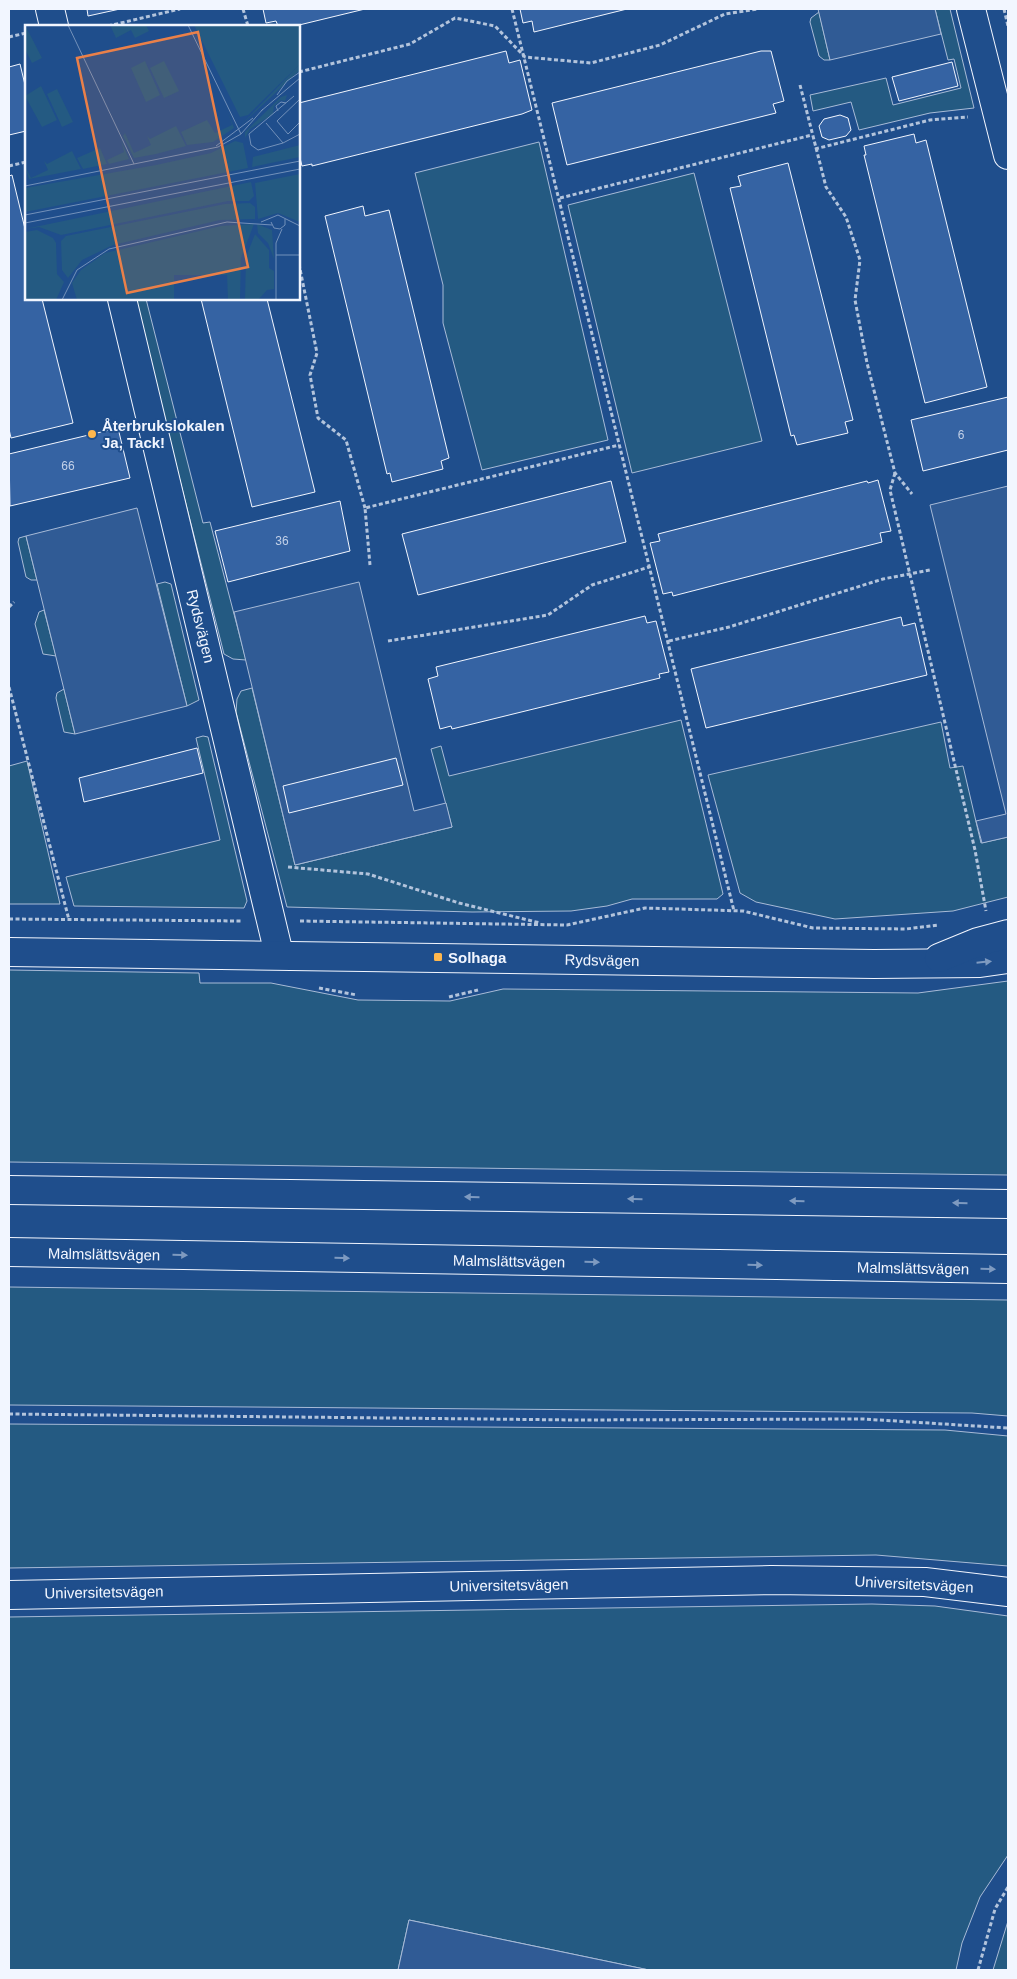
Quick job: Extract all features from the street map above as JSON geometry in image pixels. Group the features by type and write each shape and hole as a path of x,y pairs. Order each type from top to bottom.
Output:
{"main road":[{"path":"50,9 54,25"},
{"path":"971,9 1008,155"},
{"name":"Rydsvägen","path":"122,300 279,954"},
{"name":"Rydsvägen","path":"924,964 978,942 1008,934"},
{"name":"Rydsvägen","path":"9,952 279,954 924,964 980,963 1008,959"},
{"path":"9,1190 1008,1204"},
{"name":"Malmslättsvägen","path":"9,1252 1008,1269"},
{"name":"Universitetsvägen","path":"9,1595 771,1580 925,1582 1008,1592"}],"path":[{"path":"112,25 180,9"},
{"path":"243,9 248,25"},
{"path":"512,9 734,911"},
{"path":"300,72 410,44 455,18 495,26 525,57 591,63 660,46 725,14 758,9"},
{"path":"1004,9 1008,26"},
{"path":"9,37 25,32"},
{"path":"800,85 826,187 846,217 860,260 856,300 866,363 895,473 912,494"},
{"path":"815,149 930,120 999,117"},
{"path":"560,198 812,135"},
{"path":"9,166 25,162"},
{"path":"300,269 318,353 310,375 318,418 346,440 365,508 370,565"},
{"path":"365,508 619,445"},
{"path":"895,473 890,490 975,850 986,914 994,912"},
{"path":"388,641 548,615 592,585 649,567"},
{"path":"669,641 729,627 883,579 930,570"},
{"path":"9,606 14,602"},
{"path":"9,687 69,920"},
{"path":"258,864 368,874 459,903 546,924"},
{"path":"9,919 567,925 645,908 734,911 813,928 906,929 942,924"},
{"path":"9,1414 577,1420 863,1419 1008,1428"},
{"path":"978,1970 995,1909 1008,1887"}],"shaded area":[{"path":"818,9 935,9 941,34 830,60"},
{"path":"935,9 950,9 974,108 930,113 859,130 851,102 813,111 810,95 886,78 893,105 961,88 954,59 948,60"},
{"path":"819,12 830,60 824,60 819,56 810,22 811,18"},
{"path":"539,142 608,440 482,470 443,323 443,285 415,173"},
{"path":"694,173 762,441 632,473 568,205"},
{"path":"134,300 146,300 203,523 210,522 246,660 233,659 224,654"},
{"path":"1008,486 1008,837 982,843 976,821 1006,814 930,505"},
{"path":"137,508 187,706 75,734 26,536"},
{"path":"26,536 37,580 31,580 26,577 18,542 19,538"},
{"path":"165,582 171,584 199,700 187,706 157,584"},
{"path":"359,582 414,811 446,803 452,827 295,865 234,612"},
{"path":"44,610 56,656 43,654 35,624 39,612"},
{"path":"252,688 295,865 452,827 431,749 441,746 449,776 681,720 723,894 717,899 632,899 607,906 571,911 472,912 287,907 236,712 237,699 241,691"},
{"path":"64,689 75,734 64,732 56,698 57,693"},
{"path":"941,722 950,768 963,766 981,843 1008,837 1008,897 953,911 835,919 756,902 740,893 708,775"},
{"path":"208,737 247,901 244,908 74,906 66,877 220,840 196,738"},
{"path":"27,761 60,904 9,904 9,766"},
{"path":"9,970 199,973 200,983 271,983 358,1000 450,1001 503,989 918,993 1008,981 1008,1175 9,1162"},
{"path":"9,1287 1008,1300 1008,1416 972,1413 9,1405"},
{"path":"9,1424 945,1430 1008,1436 1008,1566 876,1555 9,1568"},
{"path":"872,1604 935,1606 1008,1616 1008,1855 980,1897 962,1943 956,1970 649,1970 409,1920 398,1970 9,1970 9,1617"},
{"path":"409,1920 649,1970 398,1970"},
{"path":"1008,1921 1008,1970 993,1970"}],"building":[{"path":"87,9 120,9 88,16"},
{"path":"263,9 365,9 299,25 278,25 276,21 266,23"},
{"path":"520,9 627,9 534,32 532,21 523,23"},
{"path":"506,51 509,63 520,60 532,110 312,166 312,164 302,166 300,158 300,103"},
{"path":"761,51 771,51 784,101 773,104 776,113 567,165 552,103"},
{"path":"952,62 958,86 899,101 892,77"},
{"path":"20,64 25,85 25,131 9,135 9,67"},
{"path":"840,115 848,118 851,130 846,136 829,140 822,137 819,126 824,119"},
{"path":"914,134 916,143 926,140 987,387 925,403 864,155 866,155 864,146"},
{"path":"788,163 853,420 845,422 848,433 797,445 794,435 791,436 730,188 741,186 738,176"},
{"path":"12,175 25,229 25,300 42,300 73,423 11,438 9,429 9,176"},
{"path":"363,206 365,216 389,210 449,458 441,461 443,469 392,482 390,473 387,474 325,216"},
{"path":"201,300 267,300 315,492 252,507"},
{"path":"1008,397 1008,450 923,471 911,420"},
{"path":"118,428 130,478 10,506 9,454"},
{"path":"878,480 891,531 880,533 882,542 673,596 672,592 663,594 650,543 660,541 658,534 867,481 868,483"},
{"path":"611,481 626,542 418,595 402,534"},
{"path":"340,501 350,551 228,582 215,531"},
{"path":"645,616 647,623 656,621 669,672 659,674 660,678 452,729 451,726 440,729 428,679 438,676 436,667"},
{"path":"901,617 903,626 915,623 927,675 706,728 691,669"},
{"path":"197,748 203,773 84,802 79,778"},
{"path":"396,758 403,785 289,813 283,786"}],"place":[{"name":"Återbrukslokalen Ja, Tack!","path":"92,434"},
{"name":"Solhaga","path":"438,957"}]}
